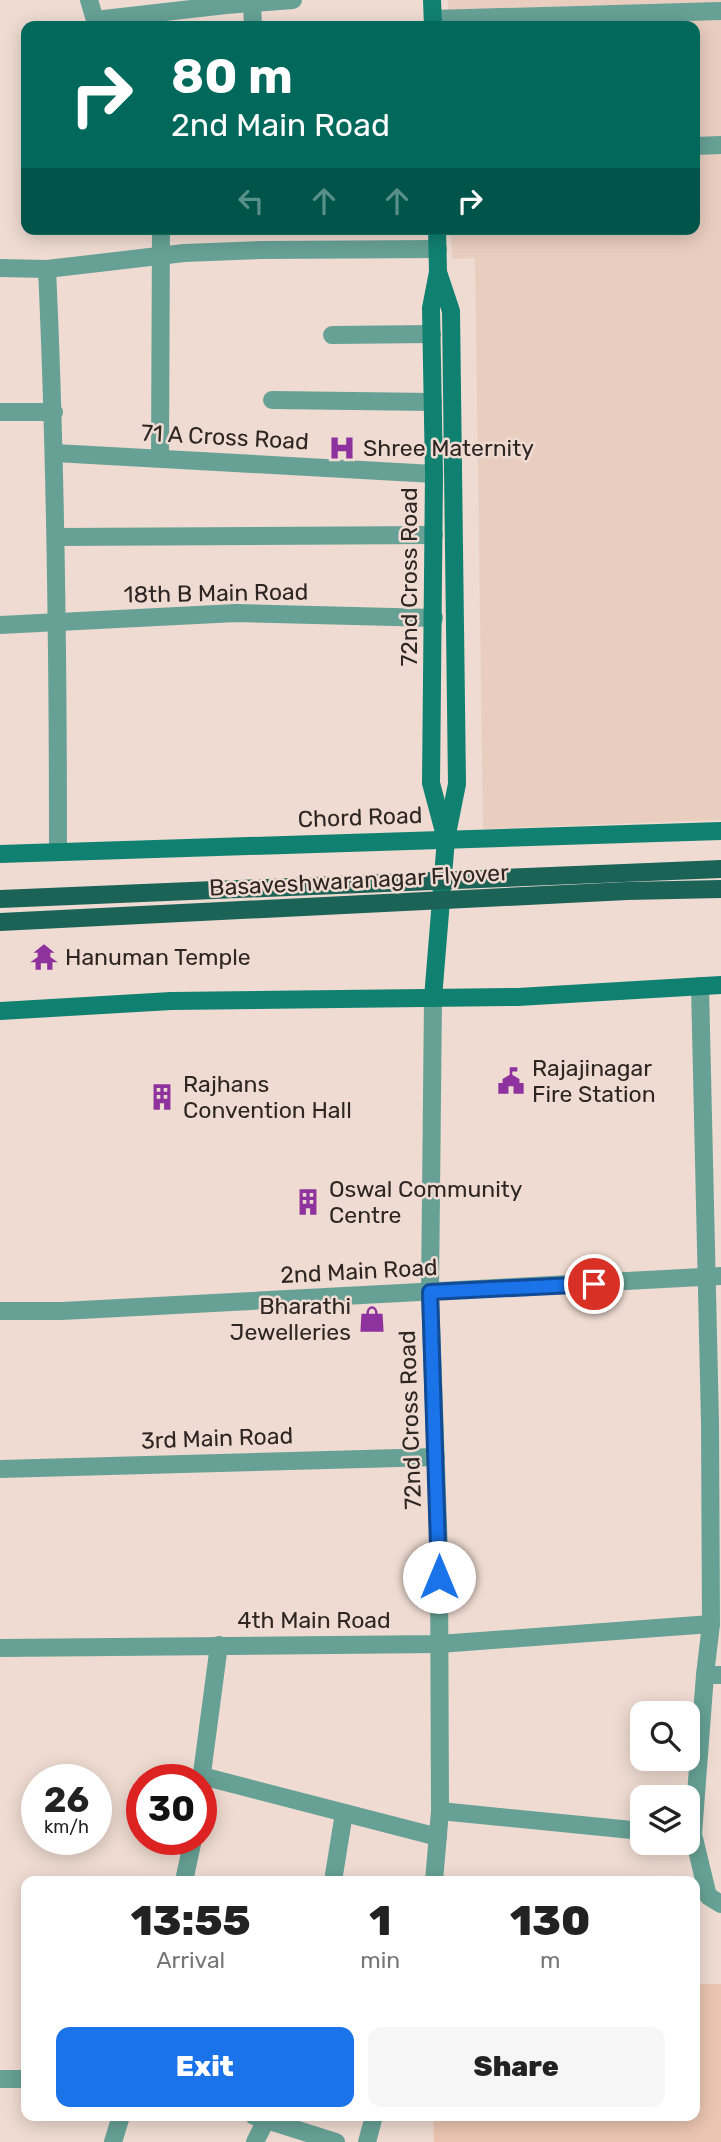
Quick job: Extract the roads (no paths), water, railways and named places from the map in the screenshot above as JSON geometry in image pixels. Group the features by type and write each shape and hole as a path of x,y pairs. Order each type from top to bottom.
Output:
{"main road":[{"name":"Basaveshwaranagar Flyover","path":"0,899 721,869"},
{"name":"Basaveshwaranagar Flyover","path":"0,922 721,889"}],"street":[{"path":"89,0 94,21"},
{"path":"100,21 133,8 293,0"},
{"path":"432,0 433,21"},
{"path":"252,3 253,21"},
{"path":"446,21 655,6 721,11"},
{"path":"700,146 721,145"},
{"path":"160,457 161,235"},
{"name":"72nd Cross Road","path":"437,235 438,272 431,308 434,474 431,783 446,839"},
{"path":"0,268 47,269 162,256 262,250 438,249"},
{"path":"47,269 57,537 58,852"},
{"path":"433,998 446,839 457,784 451,310 438,272"},
{"path":"431,308 451,310"},
{"path":"332,335 432,334"},
{"path":"272,400 433,402"},
{"path":"0,412 54,412"},
{"name":"71 A Cross Road","path":"55,453 434,474"},
{"path":"57,537 434,535"},
{"name":"18th B Main Road","path":"0,625 236,613 434,618"},
{"name":"Chord Road","path":"0,854 721,831"},
{"path":"0,1011 171,1001 518,996 721,985"},
{"path":"697,1785 713,1675 711,1624 715,1422 713,1276 700,986"},
{"name":"72nd Cross Road","path":"433,998 430,1292 439,1554 440,1811 434,1876"},
{"name":"2nd Main Road","path":"0,1311 62,1311 713,1276"},
{"name":"3rd Main Road","path":"0,1469 436,1457"},
{"name":"4th Main Road","path":"0,1648 439,1644 711,1624"},
{"path":"204,1764 219,1644"},
{"path":"217,1783 438,1837"},
{"path":"440,1811 630,1830"},
{"path":"334,1876 344,1813"},
{"path":"185,1876 190,1855"},
{"path":"696,1855 708,1896 721,1904"},
{"path":"0,2080 21,2079"},
{"path":"113,2142 119,2121"},
{"path":"255,2142 262,2121"},
{"path":"275,2121 336,2142"},
{"path":"367,2142 373,2121"}],"place":[{"name":"Shree Maternity","path":"342,448"},
{"name":"Hanuman Temple","path":"44,957"},
{"name":"Rajajinagar Fire Station","path":"511,1081"},
{"name":"Rajhans Convention Hall","path":"162,1097"},
{"name":"Oswal Community Centre","path":"308,1202"},
{"name":"Bharathi Jewelleries","path":"372,1319"}]}
